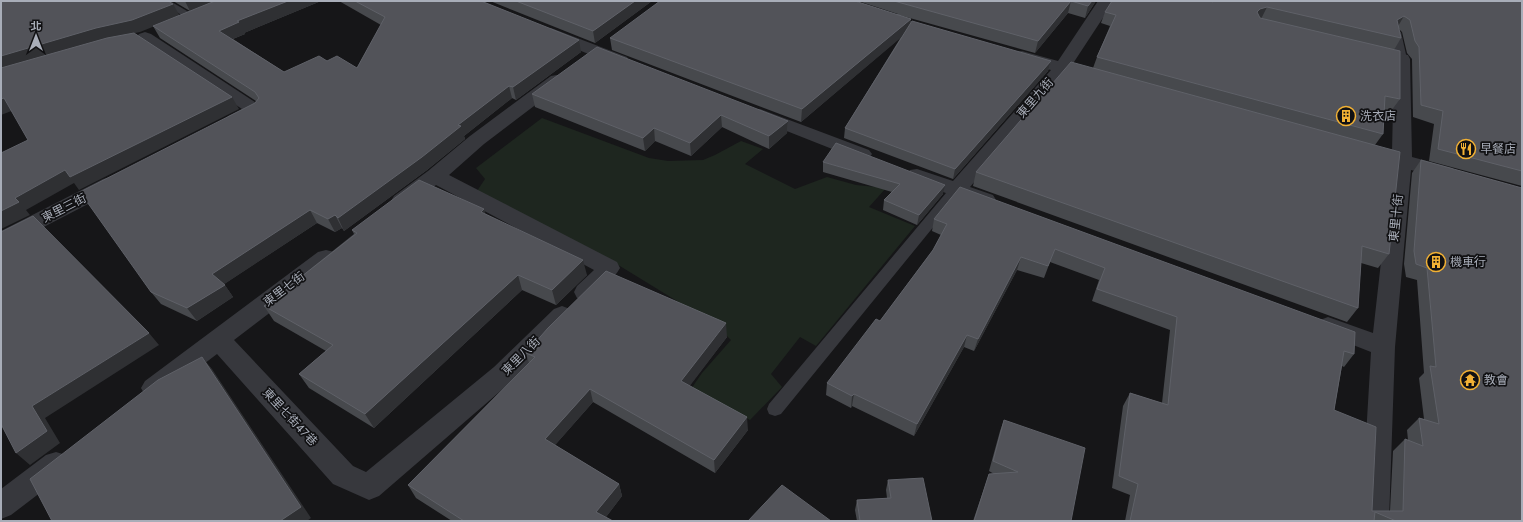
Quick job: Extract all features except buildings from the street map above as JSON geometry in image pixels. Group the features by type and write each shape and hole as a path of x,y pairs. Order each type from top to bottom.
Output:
{"street":[{"name":"東里九街","path":"956,190 1062,68 1106,1"},
{"path":"200,15 138,39 255,110 220,128"},
{"path":"538,28 640,68"},
{"path":"384,214 435,176 477,140 614,38"},
{"path":"1350,47 1402,60"},
{"path":"1003,51 1107,80"},
{"name":"東里十街","path":"1375,521 1383,347 1402,161 1402,60"},
{"path":"743,108 1001,206"},
{"path":"1356,148 1462,178"},
{"name":"東里三街","path":"1,240 128,175"},
{"name":"東里八街","path":"369,487 503,374 609,268 435,176"},
{"name":"東里七街","path":"137,401 339,248"},
{"path":"1308,319 1383,347"},
{"name":"東里七街47巷","path":"218,339 343,475 369,487"},
{"path":"1,506 69,453"}],"lane":[{"path":"163,1 200,15"},
{"path":"1396,32 1402,60"},
{"path":"775,409 956,190"}],"shaded area":[{"path":"542,118 649,158 668,161 703,160 741,141 763,149 745,164 795,189 827,177 856,185 886,188 869,207 915,226 816,346 800,337 771,374 782,387 750,420 691,389 702,373 731,340 716,325 602,255 477,191 485,179 476,168"}],"place":[{"name":"洗衣店","path":"1346,116"},
{"name":"早餐店","path":"1466,149"},
{"name":"機車行","path":"1436,262"},
{"name":"教會","path":"1470,380"}]}
